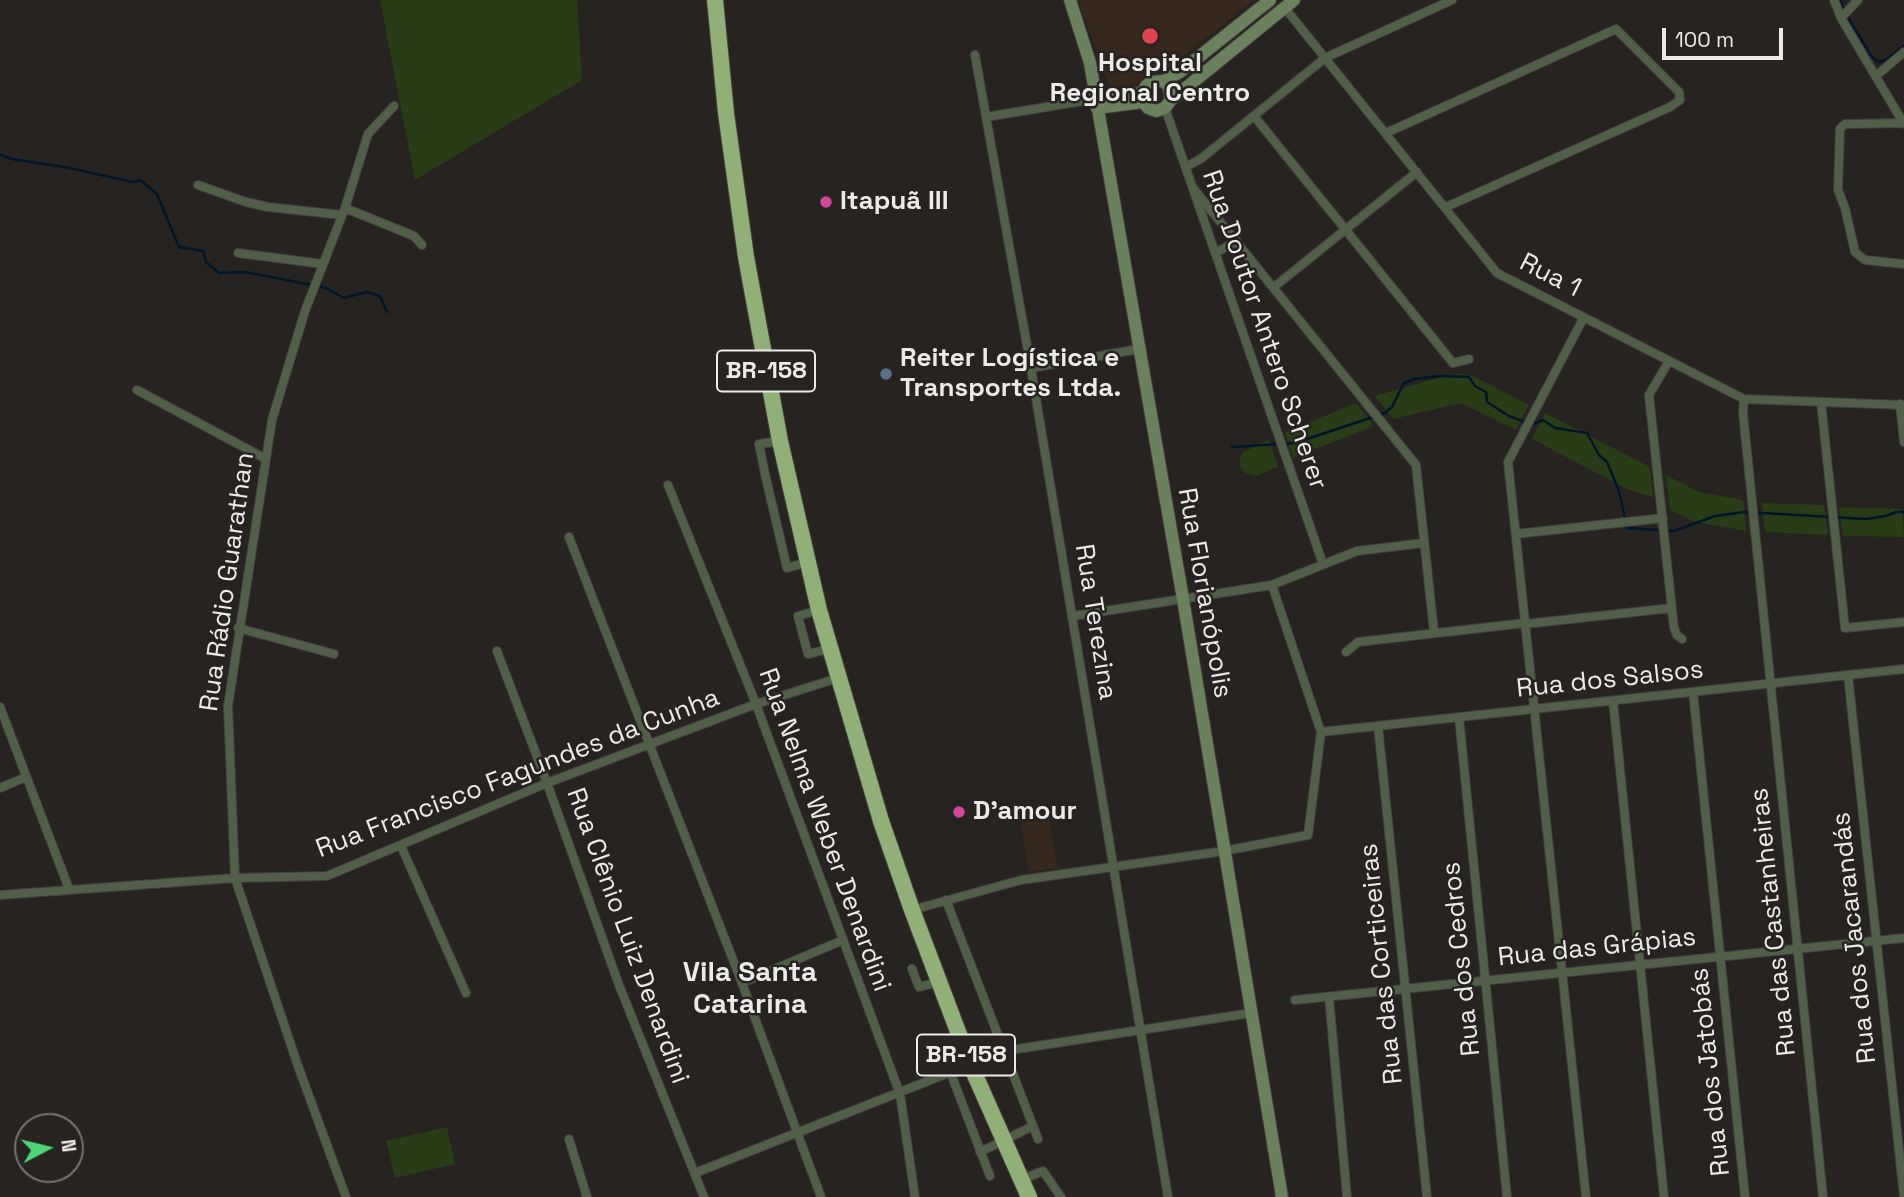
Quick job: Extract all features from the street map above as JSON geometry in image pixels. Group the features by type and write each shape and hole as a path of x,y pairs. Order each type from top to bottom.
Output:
{"highway":[{"name":"BR-158","path":"715,0 726,113 746,257 780,441 829,649 881,821 912,910 971,1066 1029,1197"}],"street":[{"name":"Rua Florianópolis","path":"1070,0 1088,53 1183,599 1282,1197"},
{"path":"1270,0 1180,72 1164,81 1152,82 1146,86 1143,97 1148,108 1156,111 1168,104 1289,4"},
{"path":"1186,167 1202,158 1325,58 1452,0"},
{"path":"1835,0 1841,18 1904,124"},
{"path":"1841,18 1858,0"},
{"name":"Rua 1","path":"1289,4 1325,58 1497,273 1744,399 1902,405"},
{"path":"1386,134 1616,29 1679,92 1680,100 1670,107 1446,207"},
{"path":"1876,76 1904,52"},
{"name":"Rua Terezina","path":"975,55 1031,368 1168,1197"},
{"path":"1164,81 1169,87 1168,104"},
{"path":"986,117 1143,97"},
{"name":"Rua Doutor Antero Scherer","path":"1168,104 1193,188 1323,564"},
{"name":"Rua Rádio Guarathan","path":"346,1197 298,1066 235,878 228,706 272,420 305,311 343,211 368,134 394,106"},
{"path":"1254,116 1453,363 1469,359"},
{"path":"1904,124 1845,124 1840,129 1838,190 1855,252 1865,260 1904,264"},
{"path":"1274,287 1418,172"},
{"path":"198,185 268,208 343,211 414,236 422,246"},
{"path":"1193,188 1416,465 1434,632"},
{"path":"1215,253 1237,241"},
{"path":"238,253 323,264"},
{"path":"1584,317 1508,463 1586,1197"},
{"path":"1031,368 1139,349"},
{"path":"1669,361 1649,395 1674,628 1682,639"},
{"path":"137,390 265,459"},
{"name":"Rua das Castanheiras","path":"1744,399 1743,413 1823,1197"},
{"path":"1821,402 1845,628 1904,622"},
{"path":"1902,405 1904,442"},
{"path":"780,441 759,444 765,474 787,568 808,562"},
{"path":"765,474 787,470"},
{"name":"Rua Nelma Weber Denardini","path":"668,485 756,704 900,1094 915,1197"},
{"path":"776,520 797,517"},
{"path":"1516,534 1663,518"},
{"path":"569,537 742,983 821,1197"},
{"path":"1073,617 1272,585 1357,551 1424,544"},
{"path":"912,910 1021,880 1224,851 1308,835 1321,733 1272,585"},
{"path":"1346,652 1358,642 1672,608"},
{"path":"238,628 334,654"},
{"name":"Rua Clênio Luiz Denardini","path":"497,651 619,985 704,1197"},
{"name":"Rua dos Salsos","path":"1321,733 1904,669"},
{"name":"Rua dos Jacarandás","path":"1848,675 1904,1196"},
{"name":"Rua Francisco Fagundes da Cunha","path":"0,895 235,878 327,876 547,783 756,704 838,678"},
{"name":"Rua dos Jatobás","path":"1693,692 1745,1197"},
{"path":"1613,701 1664,1197"},
{"path":"0,707 69,889"},
{"name":"Rua dos Cedros","path":"1459,718 1507,1197"},
{"name":"Rua das Corticeiras","path":"1378,726 1427,1197"},
{"path":"0,788 26,777"},
{"path":"401,846 466,993"},
{"path":"946,900 1038,1139"},
{"name":"Rua das Grápias","path":"1295,1000 1904,938"},
{"path":"742,983 843,940"},
{"path":"912,969 919,987 939,982"},
{"path":"1329,997 1347,1197"},
{"path":"695,1173 1004,1051 1251,1013"},
{"path":"951,1074 990,1176"},
{"path":"981,1152 1033,1126"},
{"path":"569,1139 587,1197"},
{"path":"1021,1180 1042,1171 1061,1197"}],"shaded area":[{"name":"Hospital Regional Centro","path":"1078,0 1254,0 1165,71 1153,72 1142,78 1135,87 1111,90"},
{"path":"1049,818 1058,868 1029,872 1021,823"}],"green space":[{"path":"380,0 577,0 582,80 415,180"},
{"path":"1463,374 1475,377 1529,405 1516,430 1461,403 1393,419 1375,396 1448,375"},
{"path":"1356,403 1374,426 1293,458 1285,432"},
{"path":"1545,413 1650,467 1653,497 1627,489 1532,439"},
{"path":"1269,439 1278,467 1256,476 1245,473 1239,463 1242,453"},
{"path":"1666,475 1699,492 1743,500 1746,531 1695,522 1670,510"},
{"path":"1762,503 1824,505 1828,535 1765,532"},
{"path":"1839,507 1902,509 1904,537 1843,536"},
{"path":"447,1127 455,1164 395,1178 386,1141"}],"waterway":[{"path":"1840,0 1844,10"},
{"path":"1847,16 1872,57 1879,62 1904,46"},
{"path":"0,155 132,182 140,180 157,194 179,247 203,251 206,262 219,273 245,272 312,285"},
{"path":"319,286 344,298 366,292 380,296 387,312"},
{"path":"1232,447 1295,443 1385,413 1392,407 1404,383 1441,376 1469,377 1475,386 1486,392 1487,402 1509,416 1525,422"},
{"path":"1531,425 1543,420 1555,428 1587,433 1599,455 1607,462 1619,491 1627,528 1674,531 1715,516 1745,512 1866,519 1904,512"}],"place":[{"name":"Hospital Regional Centro","path":"1150,36"},
{"name":"Itapuã III","path":"826,202"},
{"name":"Reiter Logística e Transportes Ltda.","path":"886,374"},
{"name":"D'amour","path":"959,812"}],"district":[{"name":"Vila Santa Catarina","path":"750,989"}]}
